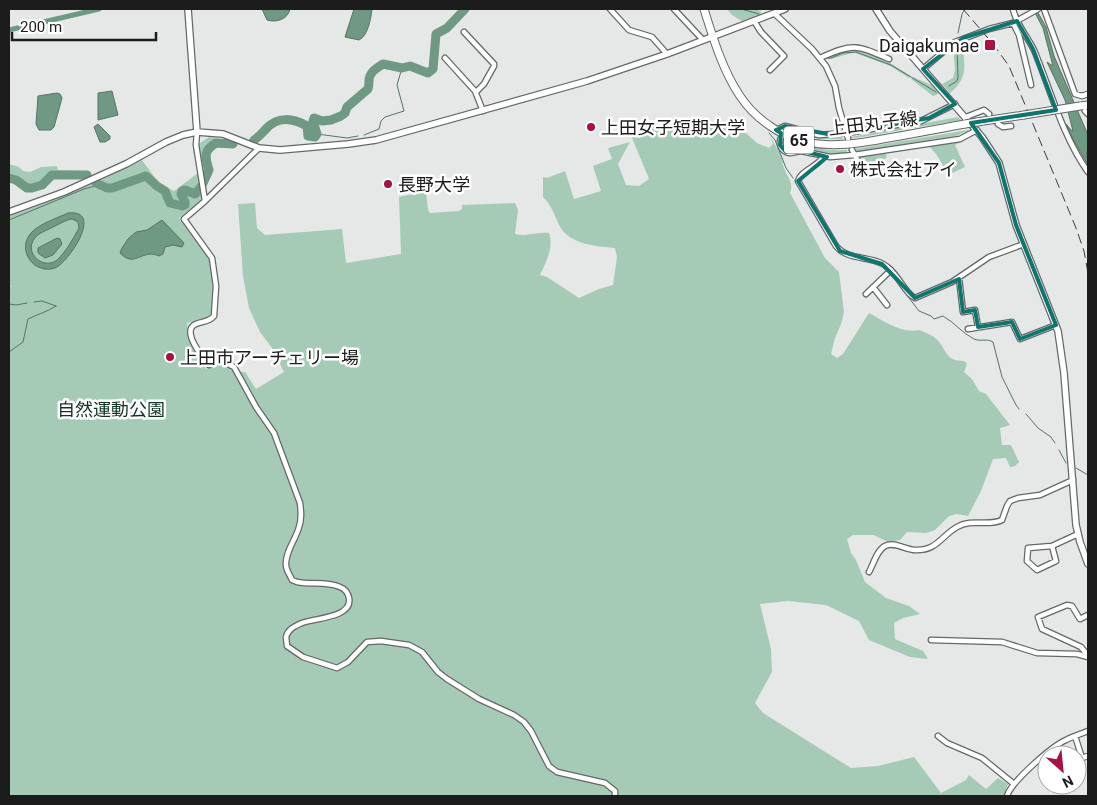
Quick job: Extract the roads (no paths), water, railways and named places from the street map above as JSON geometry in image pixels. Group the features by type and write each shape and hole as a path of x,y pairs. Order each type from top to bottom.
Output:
{"main road":[{"name":"上田丸子線","path":"704,9 728,74 740,96 758,116 779,132 809,143 838,145 862,143 966,121 977,126 1024,115 1084,106"}],"street":[{"path":"188,9 197,132 196,146 205,201"},
{"path":"610,9 629,30 652,37 666,54"},
{"path":"674,9 703,40"},
{"path":"9,212 71,189 183,135 197,132 224,134 259,148 289,150 363,143 587,81 666,54 785,9"},
{"path":"876,9 890,31 955,104 966,121 984,110 989,114"},
{"path":"1013,9 1030,85"},
{"path":"923,69 955,42 1015,22 1038,9"},
{"path":"1044,9 1075,94 1084,106"},
{"path":"775,14 820,58 832,76 848,136"},
{"path":"754,21 761,32 784,56 770,70"},
{"path":"1015,22 1033,49 1062,124 1088,172"},
{"path":"464,32 494,64 484,84 476,92"},
{"path":"820,58 845,48 854,47 889,59"},
{"path":"445,58 476,92 483,111"},
{"path":"1084,106 1088,94"},
{"path":"955,104 921,121 848,136 819,135 785,126 779,132 780,142 784,152 801,151 824,156 960,139 977,126 999,164 1014,219 1056,325 1064,373 1078,534 1088,564"},
{"path":"998,124 1003,128 1011,126"},
{"path":"259,148 184,219 209,252 214,262 216,286 214,316 211,320 193,325 190,332 196,348 209,365 216,362 224,362 234,367 252,402 274,433 296,493 301,514 300,526 286,564 292,580 337,586 345,590 349,595 350,602 342,612 333,616 304,622 292,628 286,637 287,646 303,657 337,668 348,662 367,642 381,641 409,645 422,652 438,672 447,679 479,699 514,715 524,722 531,731 549,766 557,772 605,783 615,791 615,796"},
{"path":"853,153 862,168"},
{"path":"824,156 821,162 799,177 798,183 840,251 843,254 875,261 891,270 898,276 909,294 915,298 945,286 989,257 1024,244"},
{"path":"866,294 891,270"},
{"path":"959,278 963,312 975,310 978,327"},
{"path":"873,287 887,305"},
{"path":"968,329 1012,322 1020,340 1056,325"},
{"path":"869,572 881,550 886,545 916,550 928,549 935,546 957,527 972,522 995,523 1002,520 1006,506 1010,501 1040,495 1072,480"},
{"path":"1052,546 1056,561 1036,570 1027,561 1028,548 1052,546 1078,534"},
{"path":"931,640 1002,642 1037,653 1087,656 1081,647 1042,629 1038,617 1068,605 1072,606 1080,619 1088,615"},
{"path":"1007,796 1014,784 1055,746 1088,731"},
{"path":"938,736 947,743 982,758 1014,784"},
{"path":"1075,736 1082,758 1088,756"}],"waterway":[{"path":"9,30 99,9"},
{"path":"254,140 270,125 280,120 296,121 307,126 308,136 315,137 317,134 313,121 314,118 322,121 331,120 345,113 347,107 368,89 369,78 383,64 402,68 410,66 428,73 433,69 436,34 447,28 465,9"},
{"path":"741,9 759,14"},
{"path":"958,33 965,9"},
{"path":"949,86 957,81 958,78 957,47"},
{"path":"824,58 856,52 891,65 936,92"},
{"path":"364,135 379,129 381,121 385,117 404,111 397,85 402,68"},
{"path":"769,133 775,140 786,168 793,178"},
{"path":"317,134 347,138 358,136"},
{"path":"203,183 209,170 206,155 209,149 216,143 233,144"},
{"path":"9,178 16,180 27,188 32,188 42,185 52,175 87,175"},
{"path":"96,183 112,188 146,176 165,191 170,203 182,206 185,205 181,194 182,191 185,190 195,194 201,187"},
{"path":"9,220 84,189 99,185"},
{"path":"853,254 882,261 891,267"},
{"path":"906,294 919,311 934,319 943,316 974,339 993,342 1002,377 1019,409"},
{"path":"34,302 42,301 56,306"},
{"path":"9,304 27,303"},
{"path":"9,352 23,342 28,319 56,306"},
{"path":"1026,414 1055,443"},
{"path":"1059,450 1066,463"},
{"path":"1076,468 1088,475"}],"railway":[{"path":"963,9 1009,66 1076,228 1084,251 1088,273"}],"place":[{"name":"Daigakumae","path":"990,45"},
{"name":"上田女子短期大学","path":"591,127"},
{"name":"株式会社アイ","path":"840,169"},
{"name":"長野大学","path":"388,184"},
{"name":"上田市アーチェリー場","path":"170,357"}],"park label":[{"name":"自然運動公園","path":"111,409"}]}
